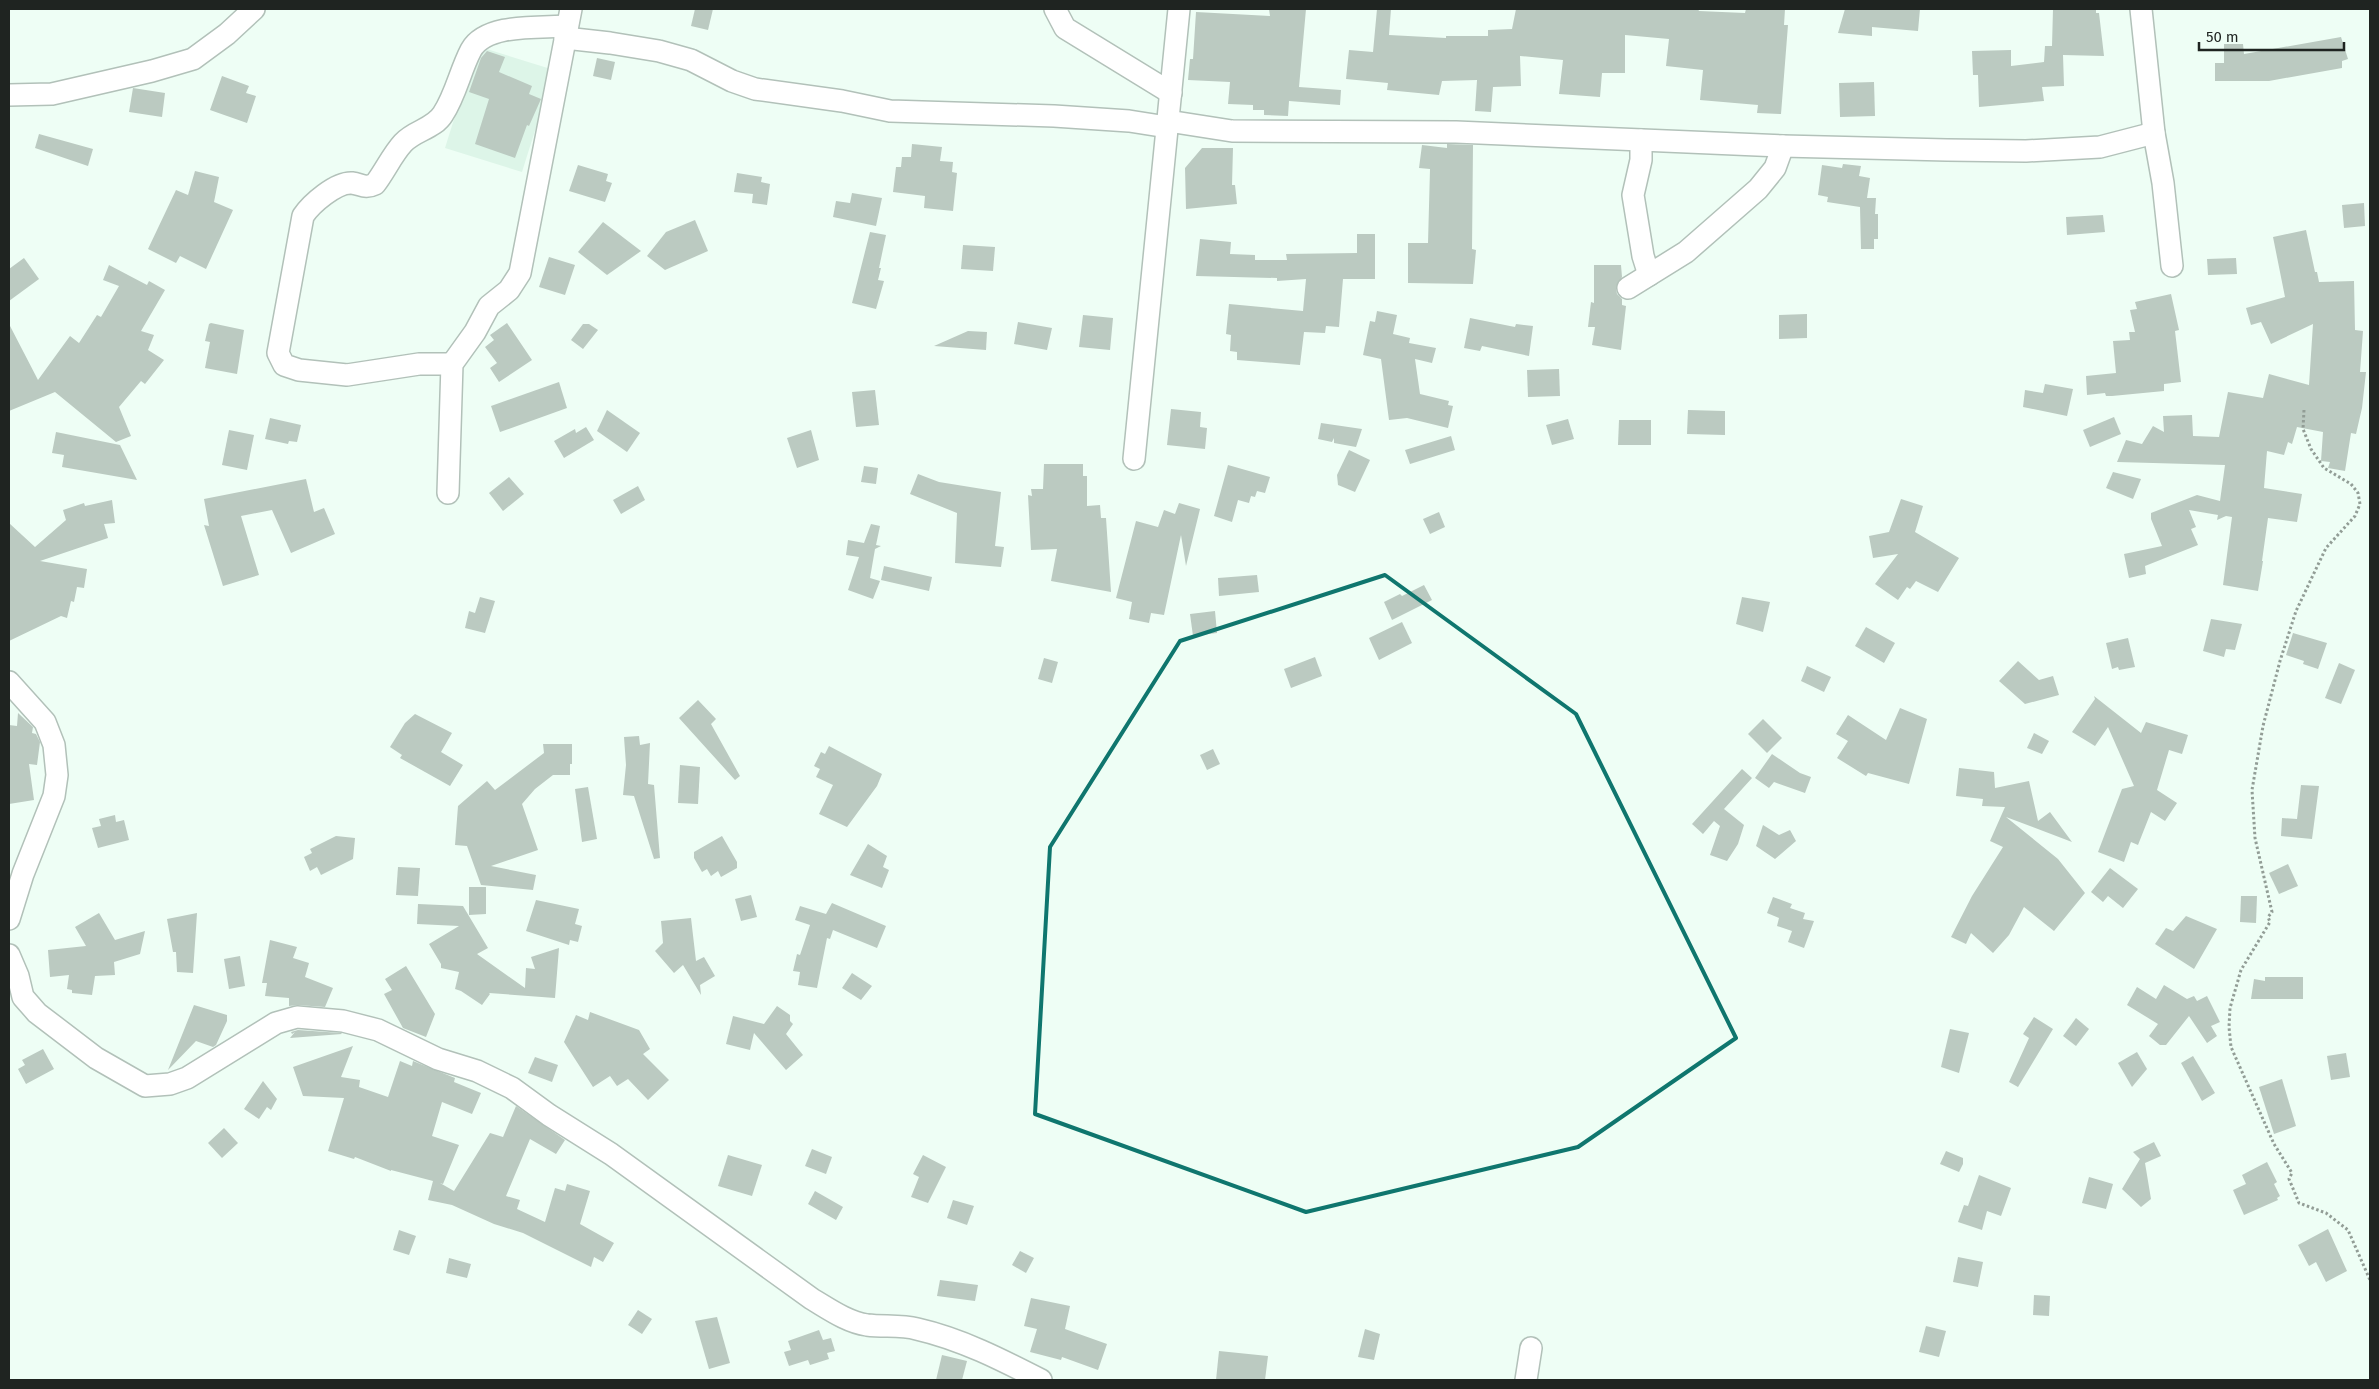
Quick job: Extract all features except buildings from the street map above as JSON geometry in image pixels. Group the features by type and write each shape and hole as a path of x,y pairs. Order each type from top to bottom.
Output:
{"street":[{"path":"9,95 52,94 152,71 193,59 227,34 254,9"},
{"path":"1055,9 1065,28 1171,93"},
{"path":"1134,459 1179,9"},
{"path":"2141,9 2154,133 2163,183 2172,266"},
{"path":"452,364 419,364 347,375 299,370 284,365 278,353 303,216 318,199 345,184 353,183 363,186 375,184 402,144 409,137 431,126 442,115 471,50 479,40 489,33 509,30 567,24 610,43 691,60 732,81 755,89 842,101 890,111 1054,116 1168,124 1232,131 1456,132 1783,146 2026,151 2100,147 2154,133"},
{"path":"448,493 452,364 476,332 489,306 509,290 520,273 567,24"},
{"path":"1641,140 1641,160 1632,195 1643,256 1649,275"},
{"path":"1628,288 1686,252 1758,189 1775,168 1783,146"},
{"path":"9,682 45,722 54,745 57,775 54,796 9,919"},
{"path":"9,955 18,976 23,997 38,1012 96,1058 145,1086 170,1084 187,1078 276,1023 297,1017 343,1021 378,1030 429,1055 477,1071 512,1088 611,1154 812,1300 842,1317 866,1325 916,1329 998,1358 1042,1380"},
{"path":"1526,1380 1531,1348"}],"path":[{"path":"2304,410 2303,429 2312,449 2324,468 2351,484 2358,493 2360,504 2355,516 2326,548 2296,611 2280,661 2264,726 2252,790 2255,838 2272,912 2268,917 2270,922 2240,970 2230,1008 2229,1027 2231,1046 2274,1144 2292,1173 2289,1179 2300,1202 2326,1213 2348,1230 2370,1280"}],"highlighted area":[{"path":"1385,575 1576,714 1736,1038 1578,1147 1306,1212 1035,1114 1050,847 1180,641"}],"shaded area":[{"path":"477,46 554,70 522,172 445,148"}]}
